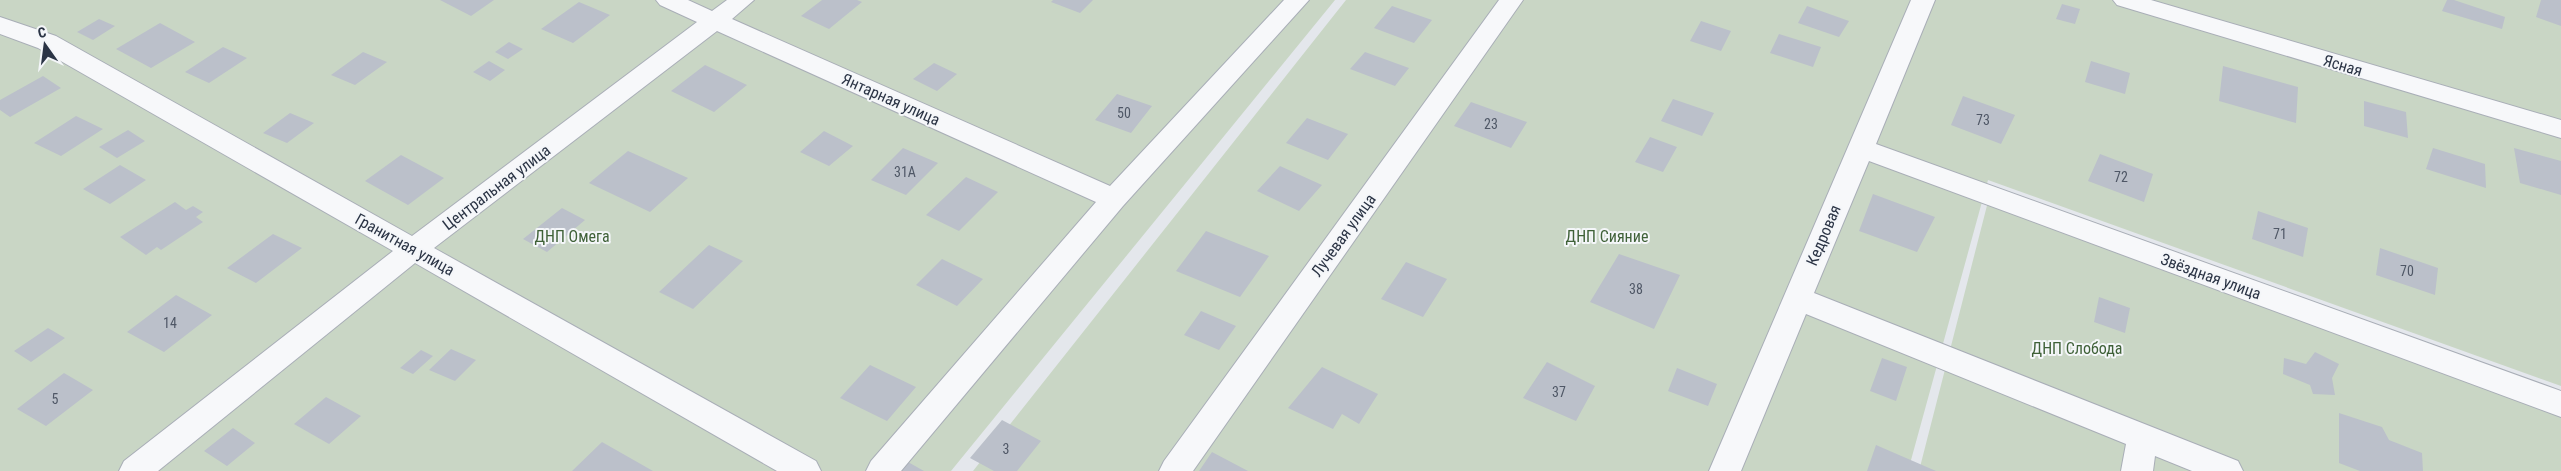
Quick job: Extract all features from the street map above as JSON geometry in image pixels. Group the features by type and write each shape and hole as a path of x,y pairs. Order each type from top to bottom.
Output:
{"street":[{"name":"Янтарная улица","path":"668,0 1114,199"},
{"name":"Центральная улица","path":"135,471 414,249 742,0"},
{"path":"882,471 1114,199 1297,0"},
{"name":"Лучевая улица","path":"1175,471 1511,0"},
{"name":"Кедровая","path":"1725,471 1796,298 1923,0"},
{"name":"Ясная","path":"2125,0 2561,129"},
{"name":"Гранитная улица","path":"0,25 47,42 805,471"},
{"name":"Звёздная улица","path":"1861,148 2561,404"},
{"path":"1796,298 2227,471"},
{"path":"2138,471 2143,438"}],"green space":[{"name":"ДНП Омега","path":"0,0 1335,0 951,471 0,471"},
{"name":"ДНП Сияние","path":"1346,0 2561,0 2561,386 1988,180 1908,471 973,471"},
{"name":"ДНП Слобода","path":"1992,186 2561,392 2561,471 1919,471"}],"building":[{"path":"440,0 494,0 471,16"},
{"path":"822,0 857,0 862,2 829,29 801,16"},
{"path":"1053,0 1093,0 1080,13 1051,2"},
{"path":"2447,0 2454,0 2505,17 2502,29 2442,11"},
{"path":"2541,0 2561,0 2561,26 2536,17"},
{"path":"579,2 610,15 573,43 541,29"},
{"path":"2062,4 2080,9 2075,24 2056,19"},
{"path":"1392,6 1432,20 1414,43 1374,28"},
{"path":"1807,6 1849,21 1839,37 1798,23"},
{"path":"99,19 115,26 93,40 77,32"},
{"path":"1701,21 1731,31 1721,51 1690,41"},
{"path":"160,23 195,42 151,68 116,49"},
{"path":"1779,34 1821,47 1813,67 1770,53"},
{"path":"509,42 523,49 508,59 495,52"},
{"path":"223,47 247,58 209,83 185,72"},
{"path":"363,52 387,62 355,85 331,75"},
{"path":"1365,52 1409,68 1395,86 1350,69"},
{"path":"489,61 505,70 490,81 473,72"},
{"path":"2091,61 2130,73 2125,94 2085,82"},
{"path":"934,63 957,74 937,91 913,79"},
{"path":"705,65 747,85 714,112 671,91"},
{"path":"2223,66 2298,87 2296,123 2219,101"},
{"path":"43,76 61,88 10,117 0,110 0,100"},
{"path":"1117,94 1152,106 1131,133 1095,120"},
{"path":"1963,96 2015,115 2001,144 1951,125"},
{"path":"1673,99 1714,113 1702,136 1661,121"},
{"path":"2364,101 2406,112 2408,138 2364,126"},
{"path":"1471,102 1527,122 1511,148 1454,126"},
{"path":"290,113 314,123 287,143 263,133"},
{"path":"76,116 103,129 61,156 34,143"},
{"path":"1307,118 1348,134 1328,160 1286,143"},
{"path":"128,130 145,141 117,158 99,147"},
{"path":"824,131 853,146 829,166 800,152"},
{"path":"1650,137 1677,147 1663,172 1635,162"},
{"path":"903,148 938,163 906,195 871,180"},
{"path":"2433,148 2485,164 2486,188 2426,169"},
{"path":"2514,148 2561,161 2561,195 2520,183"},
{"path":"628,151 688,178 650,212 589,183"},
{"path":"2100,154 2153,174 2144,202 2088,181"},
{"path":"401,155 444,178 408,205 365,181"},
{"path":"120,165 146,180 110,204 83,189"},
{"path":"1280,166 1322,185 1299,211 1257,191"},
{"path":"966,177 998,192 959,231 926,215"},
{"path":"1873,194 1935,217 1917,252 1859,231"},
{"path":"175,202 186,210 193,206 203,212 196,217 203,222 161,250 157,247 146,255 120,237"},
{"path":"562,208 585,220 547,252 523,239"},
{"path":"2258,211 2308,228 2303,257 2252,239"},
{"path":"1206,231 1269,256 1240,297 1176,271"},
{"path":"273,234 302,248 256,283 227,268"},
{"path":"709,245 743,261 693,309 659,292"},
{"path":"2380,248 2438,268 2435,295 2376,275"},
{"path":"1619,254 1680,275 1654,329 1590,302"},
{"path":"942,259 983,279 957,306 916,285"},
{"path":"1406,262 1447,279 1423,317 1381,299"},
{"path":"176,295 212,315 164,352 127,332"},
{"path":"2099,297 2130,308 2125,333 2094,322"},
{"path":"1201,311 1236,326 1219,350 1184,335"},
{"path":"48,328 65,338 31,362 14,351"},
{"path":"451,349 476,360 455,381 429,370"},
{"path":"421,350 433,356 413,374 400,368"},
{"path":"2315,352 2339,364 2332,378 2335,395 2313,394 2310,385 2283,374 2284,358 2306,364"},
{"path":"1882,358 1907,367 1896,401 1870,391"},
{"path":"1547,362 1595,386 1576,421 1523,398"},
{"path":"870,365 916,387 887,421 840,398"},
{"path":"1322,367 1378,394 1359,424 1342,414 1333,429 1288,408"},
{"path":"1677,368 1717,384 1708,406 1668,391"},
{"path":"64,373 93,390 46,426 17,409"},
{"path":"326,397 361,416 329,444 294,424"},
{"path":"2339,413 2382,427 2389,440 2422,453 2423,471 2360,471 2339,463"},
{"path":"1002,420 1041,441 1017,471 994,471 970,458"},
{"path":"233,428 255,443 227,466 204,451"},
{"path":"602,442 653,471 572,471"},
{"path":"1876,445 1936,471 1867,471"},
{"path":"1212,452 1248,471 1199,471"},
{"path":"908,462 924,471 900,471"}]}
